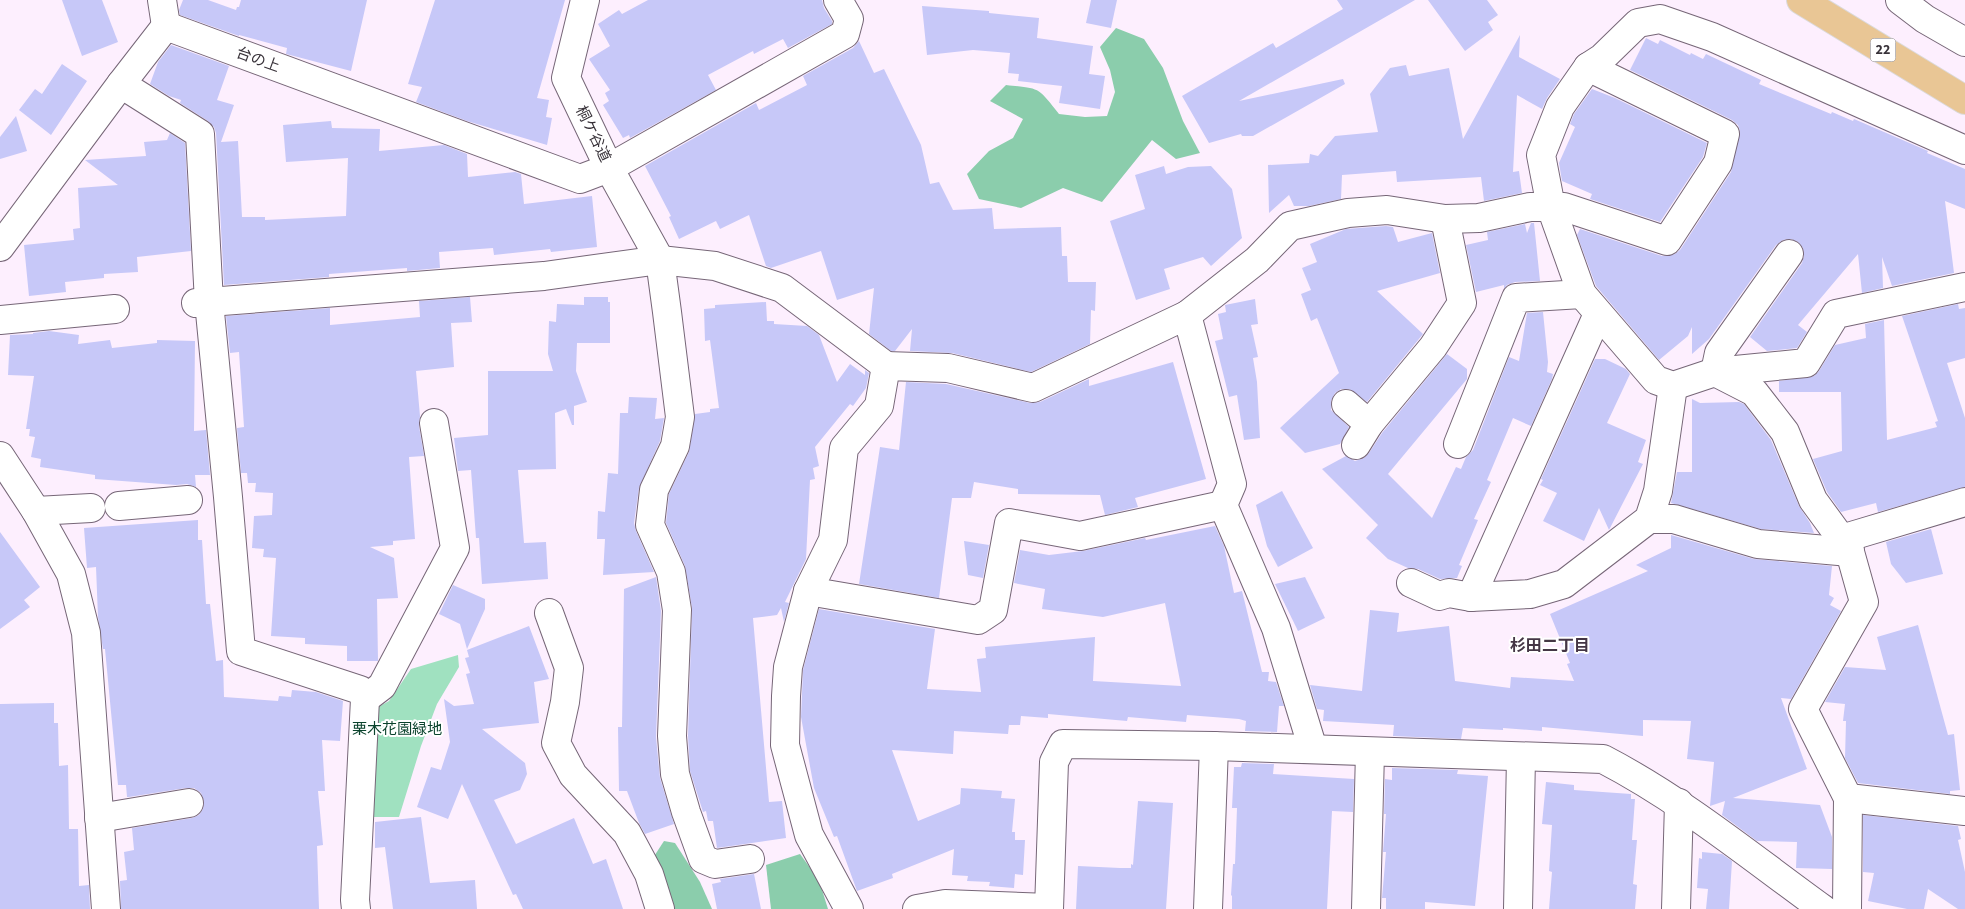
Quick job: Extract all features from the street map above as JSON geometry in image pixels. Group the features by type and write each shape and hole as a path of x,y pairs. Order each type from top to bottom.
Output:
{"main road":[{"name":"22","path":"1801,0 1965,100"}],"street":[{"name":"桐ケ谷道","path":"585,0 566,78 609,168 660,260"},
{"name":"台の上","path":"0,247 121,84 164,13 580,179 609,168 845,34 849,19 838,0"},
{"path":"1900,0 1925,19 1965,42"},
{"path":"1965,150 1712,37 1660,19 1638,23 1602,58 1588,67 1560,107 1541,155 1551,207 1590,304 1656,380 1673,386 1715,372 1806,363 1836,314 1965,287"},
{"path":"202,303 544,276 660,260 715,266 782,288 886,366 948,368 1033,388 1187,315 1257,260 1290,226 1348,213 1387,210 1445,219 1479,218 1530,207 1564,207 1666,241 1718,163 1725,134 1588,67"},
{"path":"121,84 200,134 202,303 229,507 241,651 360,690 365,700 356,909"},
{"path":"1346,404 1363,434 1433,346 1462,302 1445,219"},
{"path":"1715,372 1720,353 1789,254"},
{"path":"660,260 680,418 675,446 654,490 650,525 670,572 677,610 672,736 675,774 686,812 703,858 715,864 750,859"},
{"path":"1458,444 1516,298 1590,304"},
{"path":"1471,597 1590,304"},
{"path":"0,320 115,309"},
{"path":"1187,315 1232,484 1224,505 1276,628 1313,749"},
{"path":"848,909 809,835 785,745 788,667 808,591 833,540 844,448 879,406 886,366"},
{"path":"1715,372 1754,392 1785,432 1813,500 1840,537 1849,544 1864,602 1803,709 1848,798 1847,909"},
{"path":"1411,583 1439,596 1449,593 1471,597 1530,594 1564,584 1649,519 1658,491 1673,386"},
{"path":"365,700 382,686 455,548 434,423"},
{"path":"0,456 36,511 71,574 86,633 106,909"},
{"path":"118,506 188,500"},
{"path":"1649,519 1674,519 1758,544 1849,544 1965,502"},
{"path":"808,591 978,620 993,610 1009,523 1080,536 1224,505"},
{"path":"36,511 91,508"},
{"path":"549,613 569,668 565,702 556,743 573,775 628,833 649,874 660,909"},
{"path":"916,909 945,904 1049,909 1054,762 1063,744 1214,746 1603,759 1638,777 1679,804 1822,909"},
{"path":"1208,909 1214,746"},
{"path":"1366,909 1370,752"},
{"path":"1518,909 1521,757"},
{"path":"1848,798 1965,811"},
{"path":"99,818 189,804"},
{"path":"1676,909 1679,804"}],"green space":[{"path":"1116,28 1144,39 1163,68 1183,121 1200,153 1176,159 1152,140 1102,202 1063,188 1021,208 979,199 967,174 989,151 1013,138 1023,119 990,101 1006,85 1026,87 1037,90 1042,94 1059,114 1085,117 1107,116 1115,92 1110,70 1100,47"},
{"name":"栗木花園緑地","path":"458,655 459,667 437,704 421,746 399,817 367,817 369,712 389,701 411,669"},
{"path":"664,841 675,843 700,882 712,909 666,909 651,861"},
{"path":"800,854 819,880 828,909 771,909 766,865"}],"building":[{"path":"62,0 102,0 118,42 82,56"},
{"path":"183,0 208,0 236,10 241,0 367,0 351,71 286,54 287,48 239,36 180,15 179,10"},
{"path":"435,0 565,0 537,98 549,100 546,117 552,118 547,145 467,121 416,102 422,87 408,84"},
{"path":"648,0 822,0 832,24 788,48 783,39 754,54 753,51 708,75 716,90 630,138 629,135 623,138 603,105 609,101 605,93 610,90 589,59 610,46 598,24 619,10 622,14"},
{"path":"1091,0 1117,0 1111,28 1086,23"},
{"path":"1337,0 1415,0 1239,101 1343,79 1345,84 1253,136 1242,136 1241,134 1209,143 1182,96 1273,43 1276,48 1343,9"},
{"path":"1428,0 1487,0 1498,15 1488,22 1493,30 1465,51"},
{"path":"922,6 989,11 989,13 1039,18 1037,38 1093,46 1089,74 1105,76 1100,109 1059,103 1062,86 1018,81 1019,74 1008,73 1010,53 973,50 927,55"},
{"path":"1520,35 1519,57 1560,79 1542,109 1517,95 1513,172 1519,171 1522,193 1484,201 1481,177 1397,182 1396,171 1342,175 1341,199 1309,206 1294,206 1289,195 1269,213 1268,165 1309,163 1310,154 1318,156 1335,136 1378,132 1370,94 1390,68 1406,65 1409,76 1449,68 1463,139"},
{"path":"1646,38 1658,44 1660,40 1690,55 1691,53 1703,59 1706,54 1761,80 1759,84 1831,114 1832,112 1853,121 1854,119 1965,169 1965,209 1945,201 1954,273 1892,286 1882,257 1883,288 1862,293 1858,254 1798,325 1807,332 1797,348 1767,351 1750,337 1802,263 1804,256 1803,248 1798,242 1791,239 1783,240 1776,245 1709,339 1692,354 1692,327 1688,336 1659,360 1596,286 1577,235 1580,229 1662,256 1675,254 1680,250 1731,172 1740,131 1738,125 1732,120 1630,70"},
{"path":"859,41 874,73 884,69 921,145 930,184 939,182 953,210 992,208 994,229 1061,227 1062,256 1067,256 1068,282 1096,282 1095,311 1091,310 1090,344 1031,372 952,353 910,351 912,329 895,351 891,351 869,334 874,288 837,300 821,251 771,268 766,266 749,215 720,229 716,221 679,239 669,217 671,216 645,166 756,103 759,110 807,85 803,76 853,48"},
{"path":"171,45 229,66 217,100 234,105 221,142 238,141 242,217 265,217 265,220 346,216 348,158 286,162 283,125 331,121 332,128 380,129 379,151 444,145 467,154 468,177 515,172 521,174 524,204 592,196 597,247 551,252 550,249 494,255 493,248 439,252 440,268 407,271 407,268 329,274 329,277 224,285 216,133 214,127 180,103 181,100 169,96 150,84 158,62"},
{"path":"62,64 87,81 51,135 19,110 35,89 42,94"},
{"path":"1592,89 1615,98 1707,143 1703,157 1660,222 1590,199 1592,194 1562,181 1559,163 1575,127 1570,124 1574,114"},
{"path":"16,116 27,151 0,159 0,137"},
{"path":"170,133 185,143 191,251 137,257 138,272 104,274 104,278 65,282 66,292 29,296 24,245 74,240 73,229 80,228 78,188 118,185 85,160 146,156 144,142 167,140"},
{"path":"1164,166 1166,174 1188,167 1211,166 1232,189 1242,238 1211,266 1203,257 1164,269 1170,289 1136,300 1110,221 1145,209 1135,175"},
{"path":"1531,223 1534,223 1540,281 1515,282 1507,285 1504,289 1504,285 1476,292 1466,245 1488,240 1487,232 1525,224 1527,233"},
{"path":"1393,227 1398,242 1432,233 1440,273 1377,291 1423,334 1367,402 1349,389 1341,389 1335,393 1331,401 1331,410 1349,427 1340,444 1305,453 1280,428 1339,373 1317,318 1311,321 1301,294 1311,290 1302,268 1317,262 1310,244 1346,229"},
{"path":"470,297 472,322 451,323 454,367 416,371 420,416 419,426 424,456 409,457 415,539 393,541 393,545 370,547 394,558 398,598 377,599 378,661 347,661 347,646 305,644 305,638 271,636 276,558 263,557 264,549 252,548 254,516 272,515 273,493 255,492 256,483 248,483 247,473 241,473 237,428 244,427 239,352 230,353 226,316 330,308 330,325 420,317 419,301"},
{"path":"584,297 608,297 608,302 610,302 610,343 577,343 576,371 587,402 574,406 574,425 572,425 566,409 555,413 556,469 518,470 524,543 546,542 548,579 482,584 479,538 476,538 471,470 458,471 454,438 488,435 488,371 553,371 548,354 549,321 556,322 557,304 584,305"},
{"path":"1255,299 1258,324 1251,325 1258,357 1253,358 1257,382 1260,438 1244,440 1237,395 1229,397 1215,341 1223,339 1218,314 1226,312 1225,305"},
{"path":"766,302 767,321 774,321 774,324 807,326 819,335 837,382 850,364 865,375 865,370 869,373 866,388 853,406 850,404 815,447 819,466 813,468 815,479 810,480 806,559 785,602 789,603 784,622 781,608 777,615 753,618 769,802 782,801 786,838 717,848 713,821 708,821 706,811 703,812 690,771 688,736 692,608 685,566 666,523 669,494 689,452 695,414 710,412 710,409 719,408 710,340 705,341 704,309 715,308 715,305"},
{"path":"1958,304 1959,309 1965,308 1965,358 1947,363 1965,418 1965,487 1878,512 1876,503 1841,512 1827,492 1813,459 1842,451 1841,392 1779,392 1779,381 1814,376 1835,345 1866,338 1865,324 1884,320 1887,440 1937,427 1935,422 1938,421 1902,316"},
{"path":"1543,312 1548,362 1547,372 1553,374 1552,379 1531,426 1513,418 1487,480 1491,482 1474,519 1478,520 1459,565 1462,566 1457,578 1440,579 1388,559 1366,538 1378,525 1322,469 1346,456 1355,461 1364,458 1382,433 1447,354 1467,369 1467,379 1388,474 1432,518 1456,467 1461,469 1466,457 1473,450 1509,357 1519,361 1527,313"},
{"path":"49,331 79,335 78,344 110,340 112,348 157,343 157,340 195,341 194,431 206,430 210,475 195,475 196,487 187,484 176,485 95,479 95,475 40,467 41,459 31,457 35,437 29,436 30,429 26,429 34,376 8,375 10,335"},
{"path":"1595,359 1605,359 1626,369 1630,374 1607,423 1646,440 1638,462 1643,464 1609,530 1599,508 1584,541 1543,521 1557,493 1540,485"},
{"path":"1173,362 1206,479 1135,498 1138,507 1105,515 1100,495 1018,494 1018,489 974,482 971,498 952,498 939,598 859,584 880,447 899,450 906,382 946,384 1030,403 1040,402 1089,379 1089,386"},
{"path":"629,397 657,398 655,419 664,418 660,441 639,488 634,523 654,572 603,575 605,539 597,539 598,511 605,512 608,473 618,474 620,413 628,413"},
{"path":"1692,399 1700,403 1739,402 1744,404 1771,440 1799,506 1814,533 1761,529 1671,503 1677,472 1692,472"},
{"path":"1282,491 1313,548 1278,567 1267,546 1256,505"},
{"path":"198,520 198,540 202,540 206,604 210,604 216,661 223,660 224,697 278,701 279,696 291,697 292,690 316,692 343,701 340,741 322,740 325,791 318,791 323,845 317,846 319,909 121,909 120,881 127,880 124,852 134,850 132,828 192,818 199,815 203,809 204,801 201,793 194,788 127,797 126,785 118,785 105,649 103,649 98,617 96,567 87,568 84,528"},
{"path":"1215,526 1224,546 1234,593 1242,591 1262,672 1269,672 1268,681 1276,682 1284,706 1279,706 1277,732 1245,731 1246,721 1239,719 1187,715 1186,722 1128,717 1127,721 1048,714 1048,718 1021,716 1020,725 1009,725 1008,734 954,731 953,754 892,750 918,821 960,804 961,788 1002,791 1001,798 1015,799 1012,832 1015,832 1015,840 1025,840 1023,875 1015,874 1014,888 989,886 990,882 967,881 968,876 952,875 954,849 892,874 893,878 857,891 837,836 834,837 814,788 801,717 803,670 819,609 935,629 927,689 981,692 977,659 986,658 985,647 1095,637 1093,681 1181,686 1165,603 1103,617 1042,609 1045,589 1014,583 1020,550 1049,555 1083,551"},
{"path":"1931,529 1943,574 1906,583 1891,564 1886,542"},
{"path":"0,532 40,587 24,600 30,607 0,629"},
{"path":"1671,535 1754,559 1832,566 1829,595 1834,598 1830,605 1841,611 1791,699 1781,698 1807,769 1733,798 1820,805 1832,837 1832,869 1796,868 1797,842 1757,841 1722,815 1725,801 1710,806 1714,762 1687,759 1691,721 1643,720 1643,736 1542,727 1542,731 1503,728 1503,730 1463,728 1461,739 1393,736 1394,725 1323,721 1324,710 1317,709 1310,685 1362,691 1370,610 1399,613 1397,632 1449,626 1455,681 1510,688 1511,677 1574,681 1567,664 1570,663 1550,614 1648,571 1636,565 1671,548"},
{"path":"964,541 989,545 983,578 968,575"},
{"path":"656,577 661,611 656,737 660,778 674,824 645,834 627,791 619,791 618,727 622,727 624,589"},
{"path":"1305,577 1325,618 1298,631 1275,584"},
{"path":"453,585 485,599 485,609 467,649 460,624 439,614"},
{"path":"1918,625 1948,735 1954,734 1960,790 1950,791 1950,794 1858,783 1845,758 1846,721 1843,721 1845,704 1825,702 1845,667 1886,670 1877,637"},
{"path":"529,626 549,679 534,682 539,723 482,729 525,763 527,774 520,790 494,800 516,844 574,818 593,864 606,859 623,909 523,909 516,894 513,895 462,784 448,819 417,807 431,767 441,770 450,742 444,699 454,706 474,704 466,674 470,673 465,658 469,657 467,650"},
{"path":"54,703 54,723 58,723 59,766 68,765 69,829 78,829 79,886 89,885 90,909 0,909 0,704"},
{"path":"1242,763 1274,764 1273,774 1354,779 1353,812 1332,811 1327,909 1232,909 1231,895 1233,864 1235,864 1237,808 1232,808 1234,767 1241,767"},
{"path":"1392,768 1458,770 1457,774 1488,776 1475,906 1425,902 1425,909 1386,909 1386,898 1382,898 1386,852 1383,852 1386,814 1384,814 1385,779 1392,780"},
{"path":"1546,782 1574,785 1574,790 1631,794 1631,799 1635,799 1632,840 1637,840 1633,884 1637,885 1635,909 1549,909 1552,872 1549,871 1552,825 1542,824"},
{"path":"1138,801 1173,803 1166,909 1076,909 1078,866 1131,868 1131,864 1133,865"},
{"path":"1863,815 1958,826 1961,839 1958,840 1965,872 1965,909 1958,909 1928,889 1924,909 1907,909 1868,901 1874,873 1863,872"},
{"path":"421,817 430,883 475,880 477,909 393,909 385,847 375,848 375,822"},
{"path":"1702,852 1722,854 1732,861 1729,909 1706,909 1708,889 1697,888 1699,858 1702,859"},
{"path":"754,874 761,909 717,909 712,884 721,882 720,879"}],"district":[{"name":"杉田二丁目","path":"1550,646"}]}
